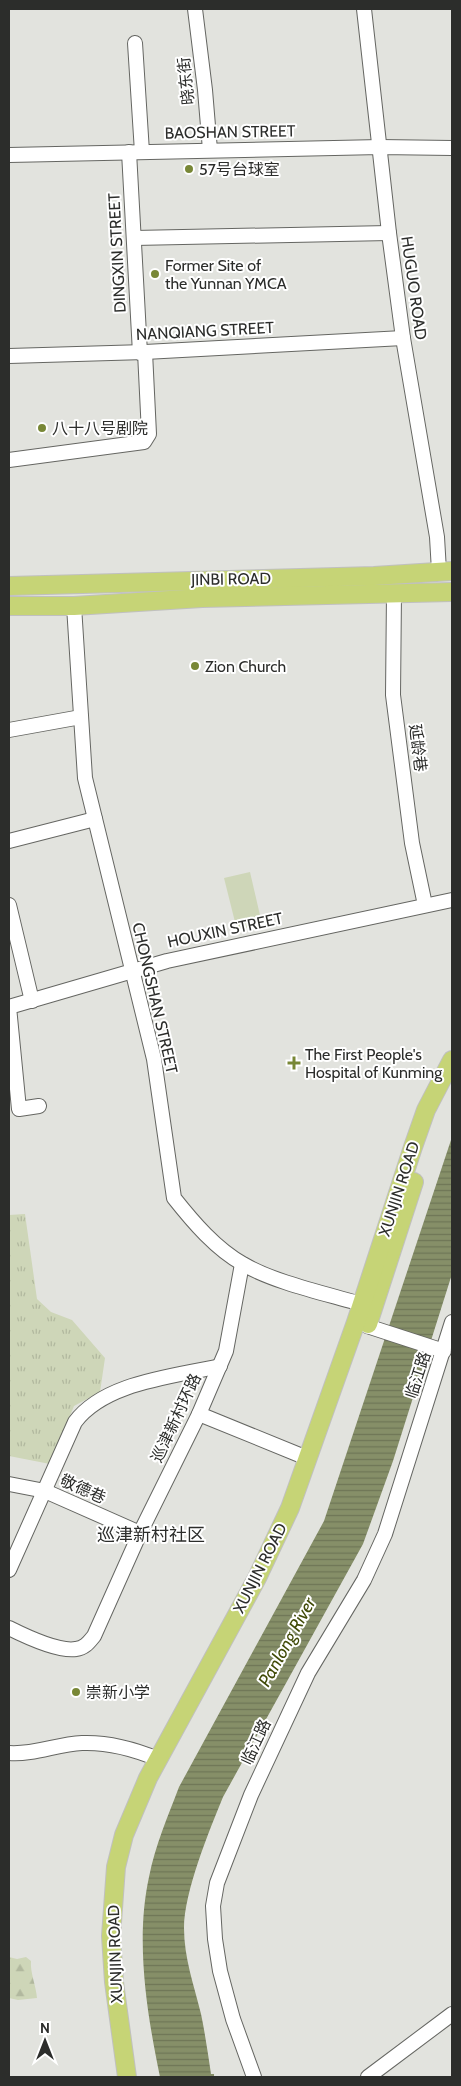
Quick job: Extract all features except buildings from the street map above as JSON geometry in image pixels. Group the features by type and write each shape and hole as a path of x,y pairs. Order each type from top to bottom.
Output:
{"main road":[{"name":"JINBI ROAD","path":"9,586 374,576 445,571"},
{"name":"JINBI ROAD","path":"9,606 74,606 202,598 452,592"},
{"name":"XUNJIN ROAD","path":"138,2077 130,2025 124,1958 124,1890 131,1847 150,1799 292,1531 375,1329 368,1306 413,1147 426,1110 452,1060"},
{"name":"XUNJIN ROAD","path":"127,2077 114,1982 111,1936 116,1867 124,1835 134,1808 158,1759 277,1538 368,1306 434,1122 452,1082"}],"street":[{"name":"晓东街","path":"195,9 206,90 210,150"},
{"name":"HUGUO ROAD","path":"364,9 403,338 437,537 445,571"},
{"name":"DINGXIN STREET","path":"9,460 139,450 149,434 134,238 135,43"},
{"name":"BAOSHAN STREET","path":"9,155 380,147 452,148"},
{"path":"134,238 389,232"},
{"name":"NANQIANG STREET","path":"9,356 143,352 403,338"},
{"name":"延龄巷","path":"394,593 393,695 412,843 424,905"},
{"name":"CHONGSHAN STREET","path":"74,606 85,778 154,1059 174,1198 187,1215 219,1246 242,1264 264,1274 368,1306"},
{"path":"9,730 81,716"},
{"path":"9,841 95,819"},
{"name":"HOUXIN STREET","path":"9,1007 167,961 452,900"},
{"path":"9,905 32,1001"},
{"path":"9,1007 14,1110 39,1106"},
{"path":"220,1366 226,1352 242,1264"},
{"name":"临江路","path":"254,2077 233,2019 220,1971 214,1939 213,1914 217,1883 250,1795 308,1673 364,1580 385,1534 438,1349 452,1322"},
{"path":"375,1329 438,1349"},
{"name":"巡津新村环路","path":"9,1628 53,1646 74,1650 86,1646 94,1636 140,1533 199,1414 220,1366"},
{"name":"巡津新村环路","path":"9,1570 75,1422 84,1411 98,1400 126,1388 220,1366"},
{"path":"199,1414 307,1458"},
{"name":"敬德巷","path":"9,1484 45,1491 140,1533"},
{"path":"9,1753 21,1754 81,1743 132,1749 158,1759"},
{"path":"368,2077 385,2072 452,2014"}],"green space":[{"path":"250,872 262,924 237,930 224,878"},
{"path":"25,1214 37,1299 51,1312 72,1320 105,1358 100,1392 74,1406 50,1464 9,1456 9,1215"},
{"path":"9,1957 17,1959 26,1957 31,1961 37,1998 18,2000 9,1998"}],"water":[{"name":"Panlong River","path":"452,1137 452,1274 393,1461 363,1544 223,1797 198,1862 188,1897 184,1939 201,2014 211,2074 214,2074 214,2077 160,2077 144,1977 143,1926 149,1877 162,1831 179,1787 324,1521"}],"place":[{"name":"57号台球室","path":"189,169"},
{"name":"Former Site of the Yunnan YMCA","path":"155,274"},
{"name":"八十八号剧院","path":"42,428"},
{"name":"Zion Church","path":"195,666"},
{"name":"The First People's Hospital of Kunming","path":"294,1063"},
{"name":"崇新小学","path":"76,1692"}],"district":[{"name":"巡津新村社区","path":"151,1535"}]}
